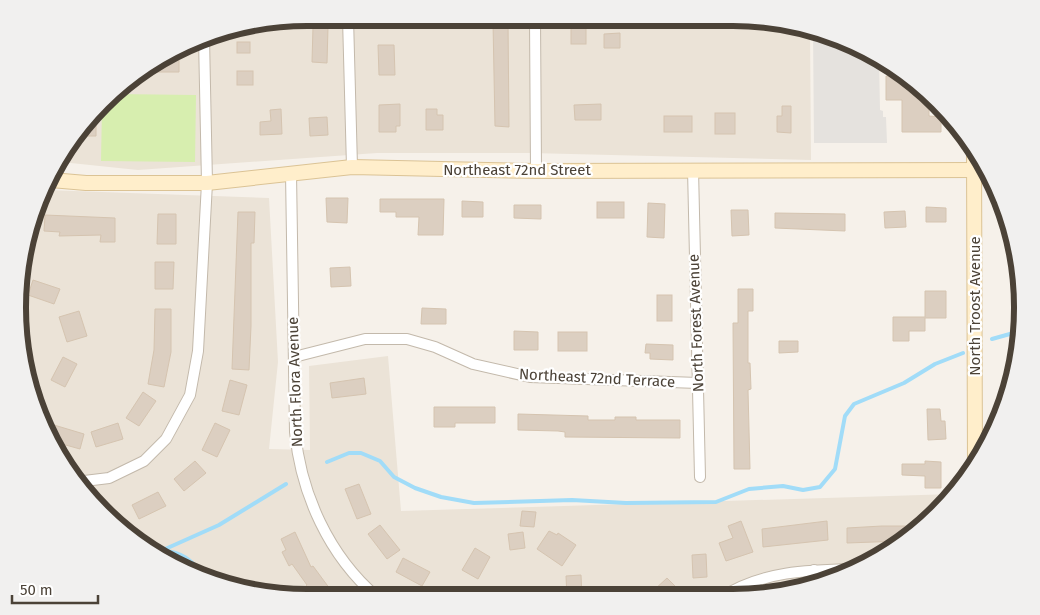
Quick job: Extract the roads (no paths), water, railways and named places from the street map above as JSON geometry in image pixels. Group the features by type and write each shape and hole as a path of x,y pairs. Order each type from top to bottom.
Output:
{"main road":[{"name":"Northeast 72nd Street","path":"56,180 86,183 207,183 352,167 536,170 978,170"},
{"name":"North Troost Avenue","path":"976,448 979,172"}],"street":[{"path":"348,26 352,167"},
{"path":"535,26 536,170"},
{"path":"86,481 109,478 144,461 166,439 183,410 196,370 207,183 204,46"},
{"name":"North Forest Avenue","path":"693,169 700,478"},
{"name":"North Flora Avenue","path":"292,173 295,432 299,461 307,490 341,559 369,589"},
{"name":"Northeast 72nd Terrace","path":"294,357 365,339 407,339 435,347 473,364 530,377 698,383"},
{"path":"814,570 814,576"},
{"path":"740,589 759,580 786,573 833,570"}],"waterway":[{"path":"992,339 1012,333"},
{"path":"327,462 349,453 361,453 380,461 394,477 415,488 441,497 474,503 572,500 626,503 716,502 749,489 783,486 803,490 820,487 835,469 845,416 854,404 904,383 935,364 963,353"},
{"path":"164,549 219,525 286,484"},
{"path":"168,552 179,554 195,565"}]}
